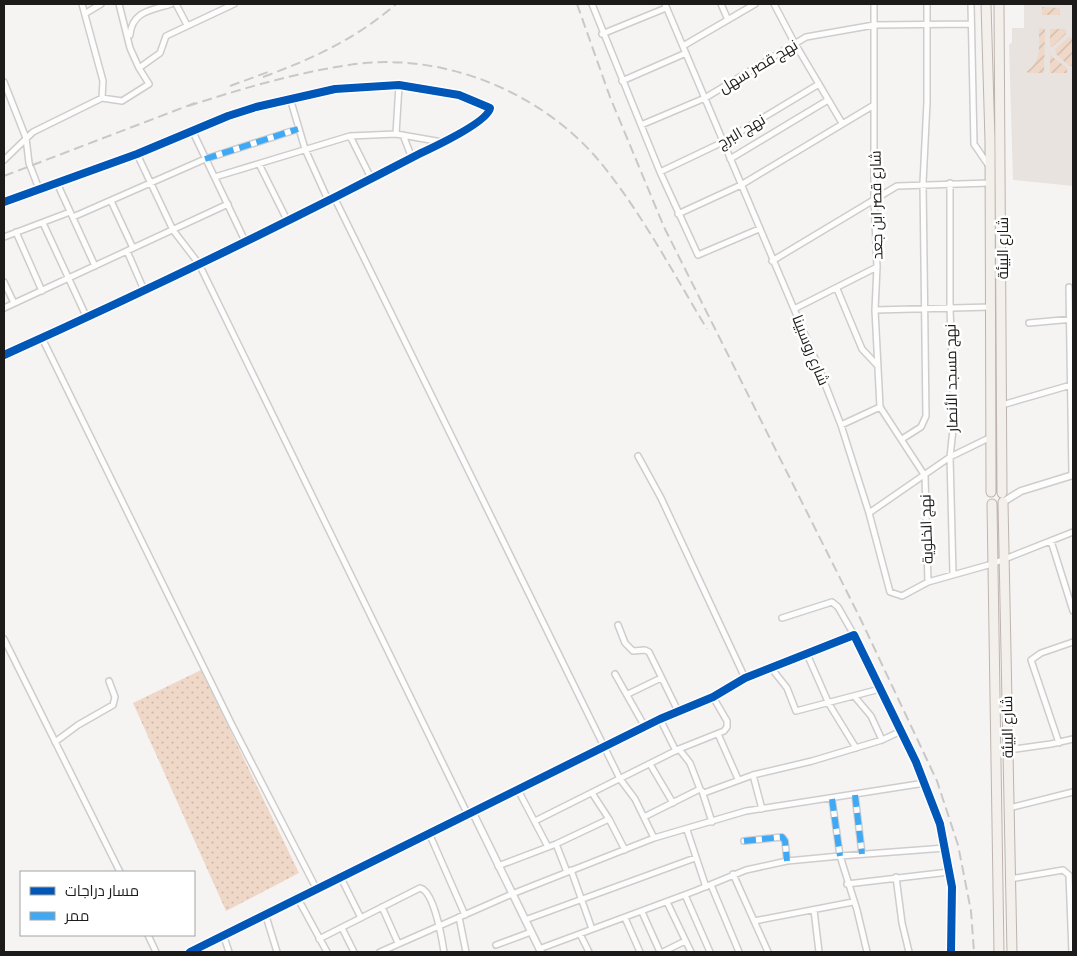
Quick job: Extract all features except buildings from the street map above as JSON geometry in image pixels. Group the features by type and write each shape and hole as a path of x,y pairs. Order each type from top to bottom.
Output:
{"main road":[{"path":"986,4 999,5"},
{"name":"شارع البيئة","path":"986,4 991,307 991,492 989,497 992,504 999,952"},
{"name":"شارع البيئة","path":"999,5 1002,188 1002,497 1012,952"},
{"path":"987,16 999,16"},
{"path":"990,183 1001,176"},
{"path":"990,183 1002,188"},
{"path":"991,492 998,490 1002,497 996,505 992,504"}],"street":[{"path":"82,4 103,81 102,98"},
{"path":"86,13 101,4"},
{"path":"119,4 130,41"},
{"path":"4,160 33,132 102,98 122,101 149,84 130,48 132,23 137,16 171,4"},
{"path":"176,4 187,25"},
{"path":"140,68 160,53 166,36 234,4"},
{"path":"592,4 602,34 660,172 698,255 759,229"},
{"path":"721,4 728,20"},
{"path":"683,46 756,4"},
{"path":"774,4 842,123"},
{"name":"شارع قصر ابن جعد","path":"874,4 874,198 877,267 875,310 880,407"},
{"path":"902,439 921,427 926,416 923,308 923,183 927,102 926,4"},
{"path":"971,4 974,144 990,166"},
{"path":"602,34 666,6"},
{"name":"شارع روسبينا","path":"666,6 841,425 869,514 890,592 902,596 928,582 992,564 1073,532"},
{"name":"نهج قصر سهل","path":"641,125 705,98 794,42 806,37 874,25 971,24"},
{"path":"622,81 686,53"},
{"path":"4,82 26,138 29,163 39,189"},
{"name":"نهج البرج","path":"660,172 723,142 819,84"},
{"path":"396,134 400,85"},
{"path":"4,202 137,154 237,113 290,98 335,89 400,85 459,95 490,108 489,112 476,123 412,158 200,264 4,355"},
{"path":"290,98 305,149 328,200"},
{"path":"730,159 828,100"},
{"path":"678,214 741,185 874,105"},
{"path":"4,237 111,201 205,159 298,129"},
{"path":"192,130 245,241"},
{"path":"215,178 350,136 396,134 443,142"},
{"path":"403,135 412,158"},
{"path":"350,136 371,178"},
{"path":"137,154 173,230 200,264 540,951 592,929 709,886 733,874 787,862 945,848"},
{"path":"259,164 287,220"},
{"path":"57,183 95,266"},
{"path":"772,261 874,198 897,186 923,183 990,183"},
{"name":"نهج مسجد الأنصار","path":"950,183 950,308 954,420 950,457 953,574"},
{"path":"334,196 606,747 620,779 635,799 654,838"},
{"path":"111,201 134,248"},
{"path":"4,308 228,204"},
{"path":"43,223 86,316"},
{"path":"16,232 42,291"},
{"path":"127,251 144,290"},
{"path":"794,309 837,289 877,267"},
{"path":"4,282 14,303"},
{"path":"1002,497 1073,475 1070,385 1072,341 1069,287"},
{"path":"837,289 862,349 878,365"},
{"path":"875,310 991,307"},
{"path":"1028,323 1071,319"},
{"path":"42,338 232,725 316,888"},
{"path":"1002,406 1070,385"},
{"path":"841,425 880,407 925,476"},
{"path":"869,514 950,457 991,437"},
{"path":"638,456 661,498 745,678"},
{"name":"نهج الخلوية","path":"925,476 928,582"},
{"path":"1051,541 1072,596 1073,611"},
{"path":"782,618 832,602 838,607 854,635 925,783 940,824 950,872 951,952"},
{"path":"618,625 628,646 637,652 645,650 649,652 678,711"},
{"path":"190,952 297,897 471,814 660,719 713,697 745,678 772,669 854,635"},
{"path":"4,639 120,871"},
{"path":"1059,743 1031,660 1041,653 1073,642"},
{"path":"807,654 828,704 856,748"},
{"path":"772,669 787,688 796,711 880,689"},
{"path":"615,674 645,727"},
{"path":"628,694 661,678"},
{"path":"55,742 78,725 113,705 115,697 109,681"},
{"path":"535,821 678,750 718,734 727,727 727,721 713,697"},
{"path":"855,697 871,716 882,740"},
{"path":"660,719 678,750 690,763 712,822"},
{"path":"644,817 702,791 738,779 856,748 882,740 901,731"},
{"path":"718,734 738,779"},
{"path":"1008,750 1059,743 1073,739"},
{"path":"650,764 673,803"},
{"path":"753,775 762,809"},
{"path":"380,952 439,924 654,838 762,809 925,783"},
{"path":"518,790 548,847"},
{"path":"1009,808 1073,792"},
{"path":"592,793 609,819 625,850"},
{"path":"855,795 862,854"},
{"path":"832,799 840,856 847,884 861,924 867,952"},
{"path":"498,866 556,844 609,819"},
{"path":"687,830 695,858 739,952"},
{"path":"429,833 462,916 466,952"},
{"path":"744,841 782,837 785,841 787,862"},
{"path":"556,844 581,899 592,929"},
{"path":"525,920 695,858"},
{"path":"1010,879 1035,873 1063,870 1069,875 1072,952"},
{"path":"847,884 950,872"},
{"path":"733,874 768,952"},
{"path":"340,876 361,918"},
{"path":"896,877 902,922 909,952"},
{"path":"319,939 415,890 424,889 439,924 444,952"},
{"path":"685,895 710,952"},
{"path":"297,897 327,952"},
{"path":"667,902 691,952"},
{"path":"754,921 853,902"},
{"path":"382,907 398,943"},
{"path":"814,910 819,952"},
{"path":"642,912 662,952 685,941"},
{"path":"265,913 277,952"},
{"path":"624,918 640,952"},
{"path":"342,928 354,952"},
{"path":"496,945 532,932"},
{"path":"224,934 229,952"},
{"path":"580,934 589,952"},
{"path":"148,936 156,952"}],"shaded area":[{"path":"1024,4 1073,4 1073,186 1013,180 1009,45 1012,42 1012,28 1024,28"},
{"path":"1042,7 1060,8 1060,15 1042,15"},
{"path":"1039,28 1045,29 1044,73 1028,73 1027,71 1032,67 1037,58"},
{"path":"1050,29 1066,29 1066,34 1052,47 1050,47"},
{"path":"1069,37 1072,38 1073,66 1069,66 1056,54 1055,49"},
{"path":"1050,55 1067,68 1067,73 1050,73"},
{"path":"201,670 299,873 226,911 133,703"}],"railway":[{"path":"263,77 333,47 365,28 396,4"},
{"path":"577,4 610,97 664,227 861,620 937,781 958,845 971,911 974,952"},
{"path":"188,106 308,72 349,65 383,62 417,64 450,70 483,80 514,94 543,111 570,132 594,155 610,174 640,217 707,329"},
{"path":"230,86 268,72"},
{"path":"4,176 195,103"}],"marked path":[{"path":"205,159 298,129"},
{"path":"855,795 862,854"},
{"path":"832,799 840,856"},
{"path":"744,841 782,837 785,841 787,861"}],"cycle path":[{"path":"4,202 137,154 228,116 256,107 335,89 399,85 459,95 490,108 487,114 471,127 448,140 213,258 4,355"},
{"path":"190,952 660,719 713,697 745,678 854,635 916,762 940,824 952,887 951,952"}]}
